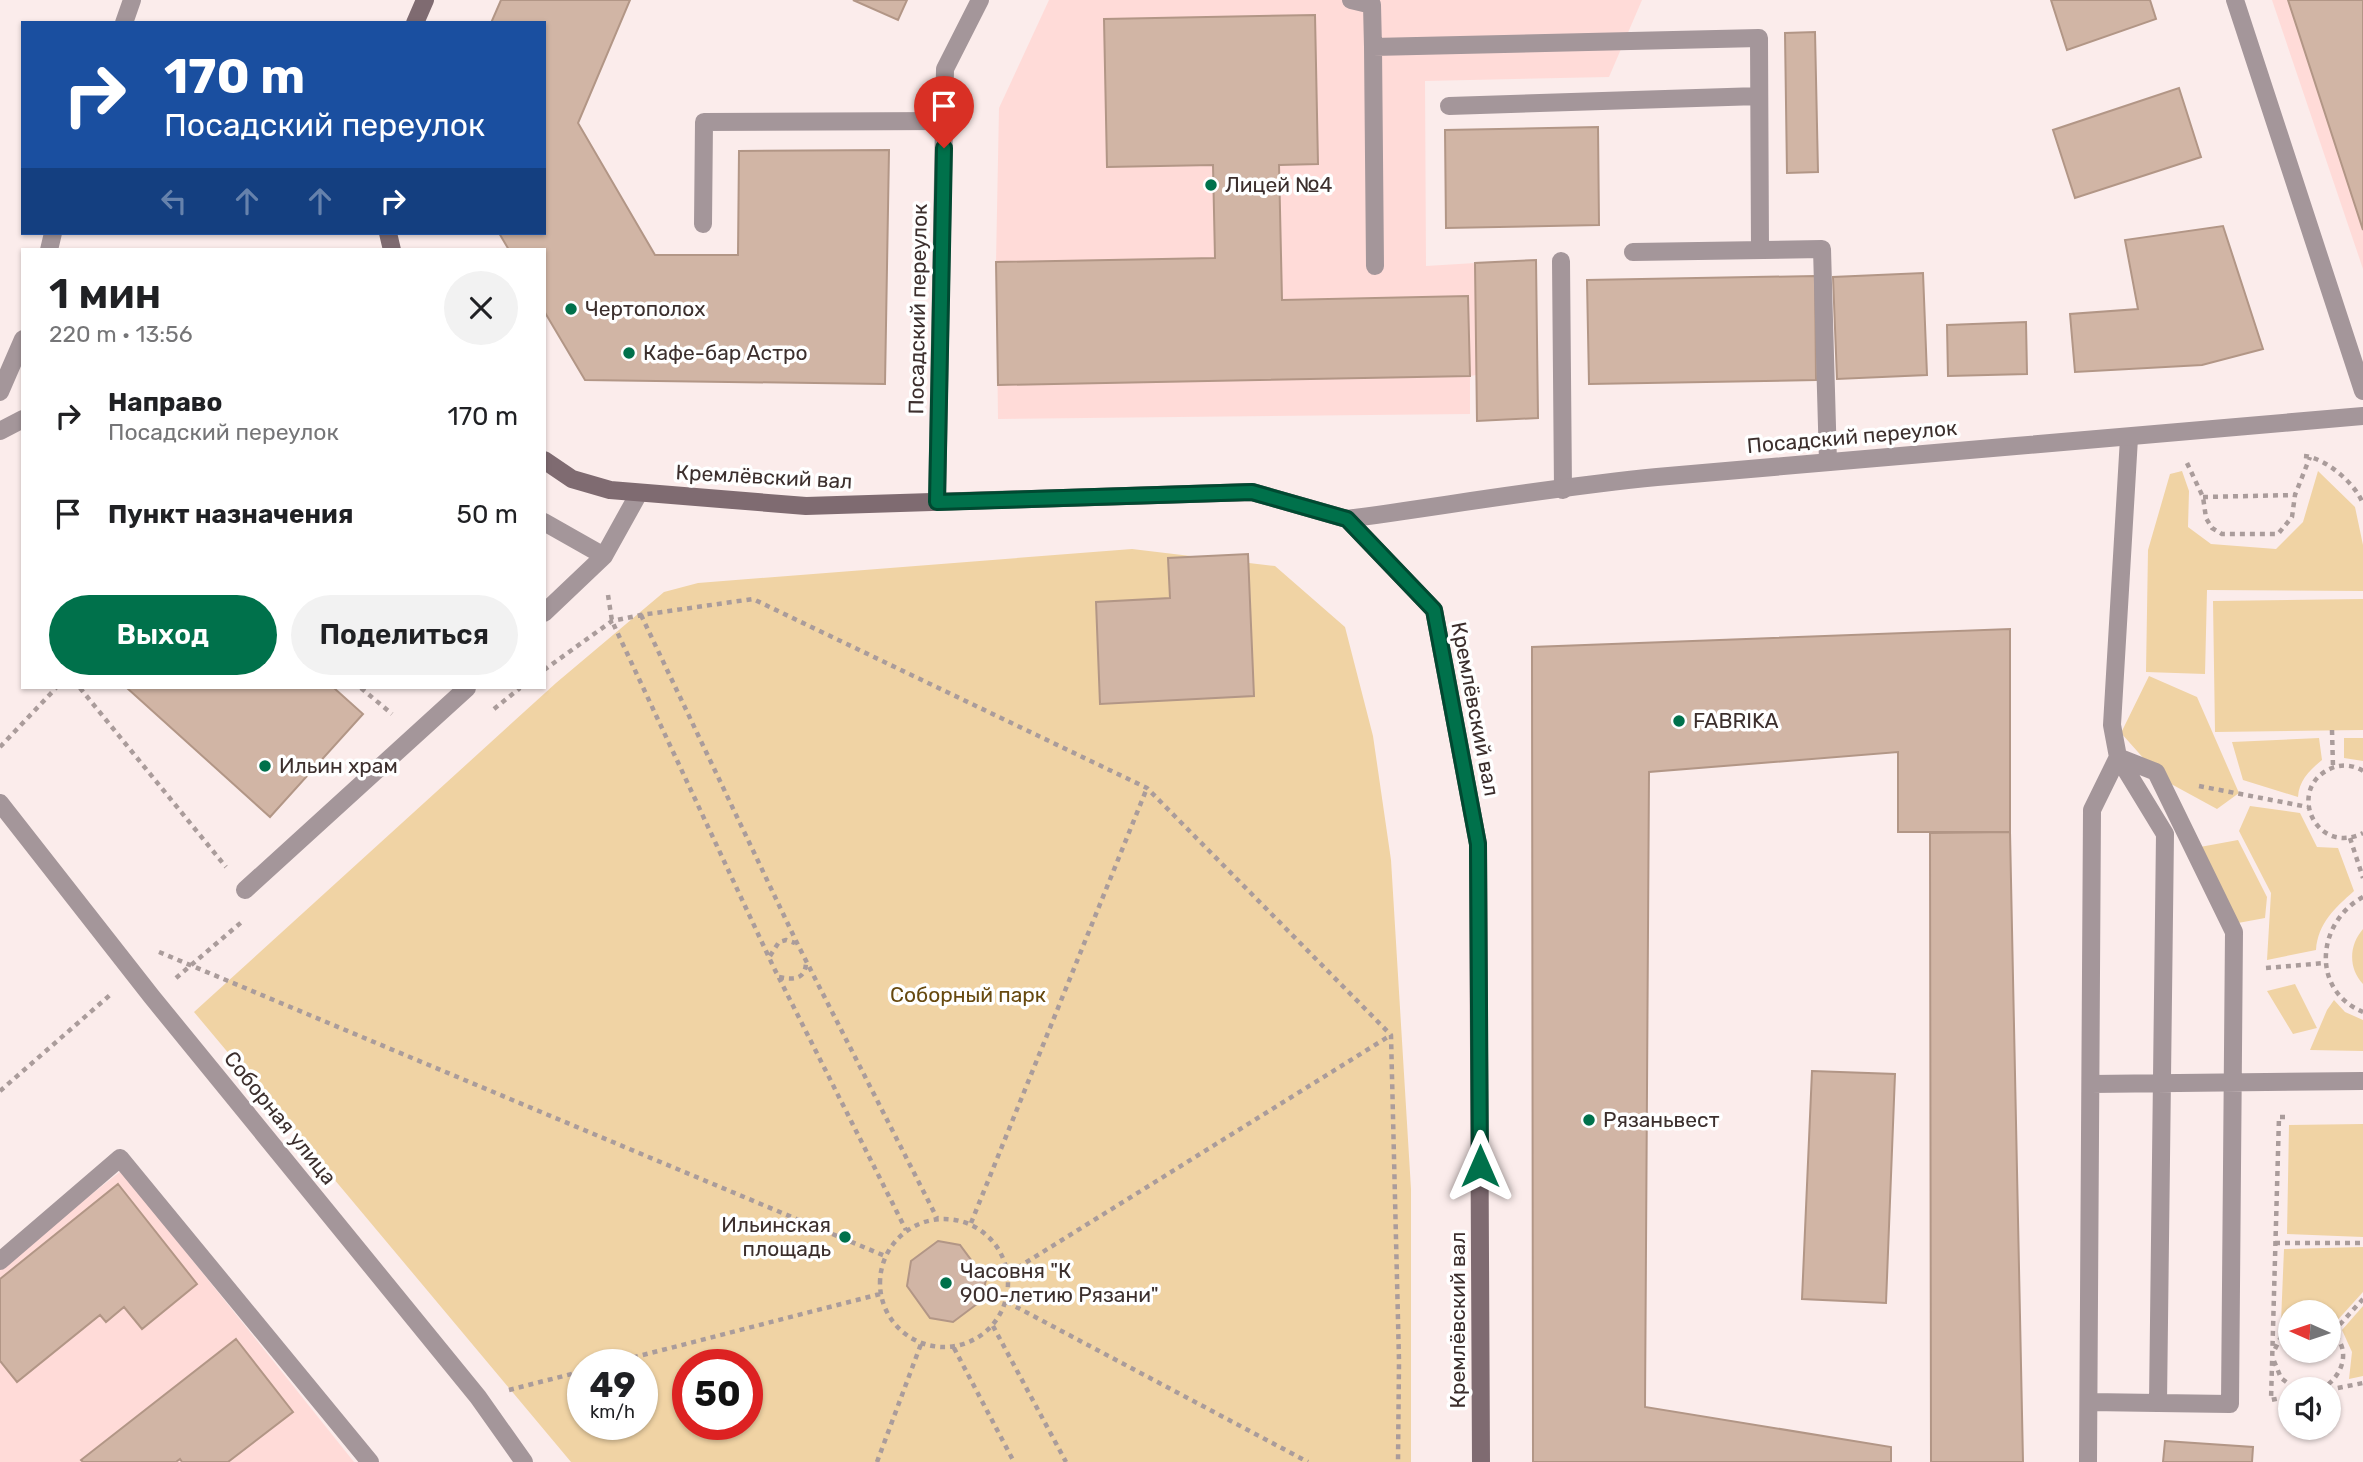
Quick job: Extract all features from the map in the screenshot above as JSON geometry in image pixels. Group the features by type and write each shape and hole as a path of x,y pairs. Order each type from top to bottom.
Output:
{"main road":[{"path":"416,21 425,0"},
{"name":"Кремлёвский вал","path":"546,461 572,479 610,490 806,506 1252,492 1347,519 1434,610 1478,844 1481,1462"}],"street":[{"path":"125,21 132,0"},
{"name":"Посадский переулок","path":"937,502 945,69 980,0"},
{"path":"1351,0 1372,5 1375,266"},
{"path":"2235,0 2363,390"},
{"path":"1373,47 1759,38 1759,250"},
{"path":"1449,106 1759,96"},
{"path":"704,224 704,122 944,121"},
{"path":"1633,252 1822,249 1828,462"},
{"path":"1561,261 1563,490"},
{"path":"0,392 21,344"},
{"name":"Посадский переулок","path":"1347,519 1654,478 2363,416"},
{"path":"0,431 21,420"},
{"path":"2129,438 2112,725 2119,757 2165,834 2158,1403"},
{"path":"546,611 604,556 639,493"},
{"path":"546,523 604,556"},
{"path":"244,890 466,689"},
{"path":"2090,1402 2230,1404 2234,932 2156,772 2119,757"},
{"path":"2088,1462 2092,810 2119,757"},
{"name":"Соборная улица","path":"0,803 134,974 478,1397 524,1462"},
{"path":"2091,1084 2363,1081"},
{"path":"0,1261 120,1158 370,1462"}],"path":[{"path":"2296,456 2310,457 2332,469 2359,494 2363,504"},
{"path":"2184,457 2203,497 2212,528 2222,534 2278,534 2292,517 2295,495 2310,457"},
{"path":"2203,497 2295,495"},
{"path":"546,669 612,621 752,599 1147,788 1391,1035 1399,1361 1398,1462"},
{"path":"641,615 806,962 937,1218"},
{"path":"612,621 779,977 906,1230"},
{"path":"0,747 55,689"},
{"path":"81,689 244,890"},
{"path":"362,689 415,734"},
{"path":"2332,730 2333,768"},
{"path":"2363,771 2346,766 2322,773 2309,794 2308,807 2318,828 2339,838 2350,838 2363,833"},
{"path":"2156,772 2179,783 2308,807"},
{"path":"971,1223 1147,788"},
{"path":"2350,838 2363,878"},
{"path":"2363,897 2350,904 2336,918 2327,937 2325,963 2338,994 2355,1009 2363,1012"},
{"path":"770,956 779,942 786,940 797,943"},
{"path":"153,950 192,964 885,1256"},
{"path":"779,977 799,978 806,969 806,962"},
{"path":"2260,968 2325,963"},
{"path":"0,1091 134,974"},
{"path":"1009,1273 1391,1035"},
{"path":"2278,1398 2270,1400 2279,1117"},
{"path":"937,1218 971,1223 995,1242 1009,1273 1007,1302 993,1326 983,1335 954,1348 922,1344 890,1320 880,1294 879,1275 885,1256 906,1230 937,1218"},
{"path":"2275,1243 2363,1243"},
{"path":"658,1351 880,1294"},
{"path":"2342,1320 2363,1299"},
{"path":"1007,1302 1308,1462"},
{"path":"993,1326 1066,1462"},
{"path":"877,1462 922,1344"},
{"path":"2278,1345 2273,1357 2281,1377"},
{"path":"954,1348 1014,1462"},
{"path":"2337,1377 2343,1363 2342,1348"},
{"path":"478,1397 567,1375"},
{"path":"2341,1387 2363,1383"}],"shaded area":[{"name":"Лицей №4","path":"1049,0 1642,0 1609,77 1425,81 1426,266 1475,263 1477,375 1470,376 1470,414 998,419 996,262 999,108"},
{"path":"2272,0 2363,0 2363,269"},
{"path":"121,1171 354,1462 0,1462 0,1266"}],"green space":[{"path":"2182,471 2189,491 2188,527 2211,544 2276,549 2303,522 2318,471 2355,507 2363,545 2363,591 2207,590 2205,674 2146,672 2148,550 2170,474"},
{"name":"Соборный парк","path":"1132,549 1275,566 1345,627 1373,736 1391,860 1411,1189 1411,1462 571,1462 194,1012 556,683 664,592 698,583"},
{"path":"2363,599 2363,730 2215,732 2213,601"},
{"path":"2149,676 2197,697 2239,793 2217,809 2162,779 2121,733"},
{"path":"2319,738 2322,760 2303,780 2298,797 2243,780 2232,742"},
{"path":"2344,738 2363,738 2363,761 2344,758"},
{"path":"2250,806 2300,813 2317,847 2338,848 2354,891 2324,924 2316,950 2267,960 2271,893 2239,831"},
{"path":"2238,840 2267,897 2265,918 2238,923 2200,847"},
{"path":"2363,929 2363,984 2355,971 2352,956 2355,942"},
{"path":"2295,984 2317,1028 2293,1034 2267,991"},
{"path":"2334,1000 2345,1012 2363,1020 2363,1051 2310,1050"},
{"path":"2363,1124 2363,1237 2287,1234 2289,1125"},
{"path":"2363,1247 2363,1292 2342,1315 2342,1300 2282,1300 2284,1249"},
{"path":"2363,1306 2363,1376 2349,1379 2352,1352 2342,1330"}],"building":[{"path":"501,0 630,0 578,123 655,255 738,255 739,151 889,150 885,384 585,380 546,314 546,248 508,248 500,235 546,235 546,21 492,21"},
{"path":"853,0 907,0 898,20"},
{"path":"2051,0 2150,0 2156,19 2067,50"},
{"path":"2288,0 2363,0 2363,230"},
{"path":"1315,15 1318,164 1279,165 1282,300 1468,296 1470,376 998,385 996,262 1215,258 1213,165 1107,167 1104,19"},
{"path":"1815,32 1818,172 1787,173 1785,33"},
{"path":"2179,88 2201,157 2075,198 2053,130"},
{"path":"1598,127 1599,225 1446,228 1445,130"},
{"path":"2223,226 2263,349 2202,365 2075,372 2070,314 2138,309 2125,240"},
{"path":"1536,260 1538,418 1477,421 1475,263"},
{"path":"1923,273 1927,375 1837,379 1833,277"},
{"path":"1815,276 1816,380 1589,384 1587,280"},
{"path":"2026,322 2027,374 1948,376 1947,325"},
{"path":"1248,554 1254,696 1100,704 1096,602 1170,598 1168,558"},
{"name":"Рязаньвест","path":"2010,629 2010,832 1898,832 1898,752 1649,772 1645,1407 1891,1447 1891,1462 1533,1462 1532,647"},
{"name":"Ильин храм","path":"128,689 335,689 363,714 270,817"},
{"path":"2010,832 2023,1462 1931,1462 1930,833"},
{"path":"1812,1071 1895,1074 1886,1303 1802,1299"},
{"path":"118,1184 197,1284 142,1329 124,1307 106,1322 100,1315 17,1382 0,1361 0,1279"},
{"name":"Часовня \"К 900-летию Рязани\"","path":"938,1241 960,1245 986,1280 981,1301 953,1322 930,1318 907,1286 911,1261"},
{"path":"236,1339 293,1412 228,1462 182,1462 180,1459 176,1462 81,1460"},
{"path":"2165,1441 2253,1447 2252,1462 2163,1462"}],"place":[{"name":"Лицей №4","path":"1211,185"},
{"name":"Чертополох","path":"571,309"},
{"name":"Кафе-бар Астро","path":"629,353"},
{"name":"FABRIKA","path":"1679,721"},
{"name":"Ильин храм","path":"265,766"},
{"name":"Рязаньвест","path":"1589,1120"},
{"name":"Ильинская площадь","path":"845,1237"},
{"name":"Часовня \"К 900-летию Рязани\"","path":"946,1283"}],"route":[{"path":"944,148 937,502 1252,492 1347,519 1434,610 1478,844 1480,1166"}]}
